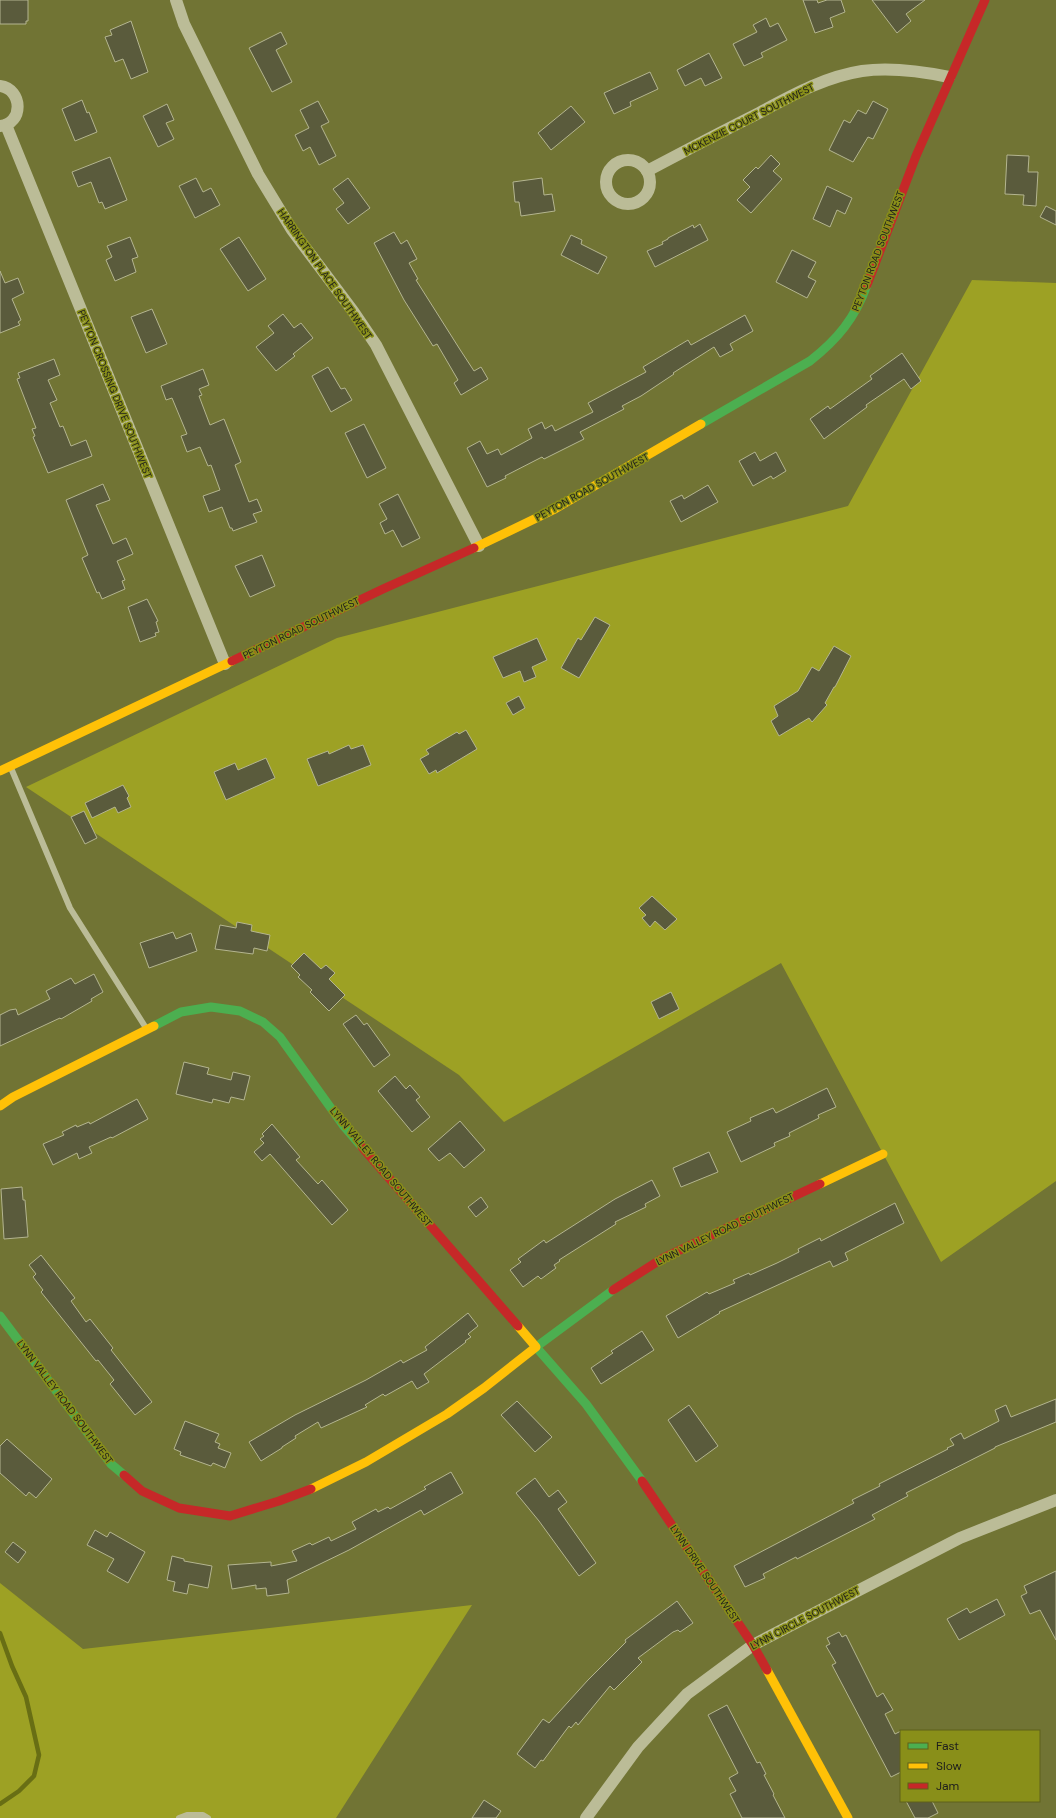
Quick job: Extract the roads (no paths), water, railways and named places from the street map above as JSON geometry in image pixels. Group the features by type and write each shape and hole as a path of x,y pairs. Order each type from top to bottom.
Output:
{"street":[{"name":"HARRINGTON PLACE SOUTHWEST","path":"176,0 184,24 258,174 292,230 353,311 376,345 479,546"},
{"name":"PEYTON ROAD SOUTHWEST","path":"0,771 553,510 810,361 833,343 850,323 860,304 913,162 949,78 985,0"},
{"name":"MCKENZIE COURT SOUTHWEST","path":"647,171 803,90 835,77 862,71 892,69 922,72 949,78"},
{"name":"PEYTON CROSSING DRIVE SOUTHWEST","path":"0,86 10,89 19,104 16,116 3,125 225,664"},
{"name":"LYNN VALLEY ROAD SOUTHWEST","path":"0,1106 13,1097 181,1012 211,1007 240,1011 263,1022 280,1038 343,1125 536,1347"},
{"name":"LYNN VALLEY ROAD SOUTHWEST","path":"0,1316 111,1464 142,1491 179,1508 230,1516 279,1501 323,1484 366,1462 447,1414 484,1388 600,1298 663,1258 883,1154"},
{"name":"LYNN DRIVE SOUTHWEST","path":"536,1347 586,1404 629,1462 753,1645 848,1818"},
{"name":"LYNN CIRCLE SOUTHWEST","path":"586,1818 638,1747 687,1694 753,1645 960,1538 1056,1500"}],"lane":[{"path":"10,766 70,908 147,1030"},
{"path":"179,1818 187,1815 203,1815 208,1818"}],"waterway":[{"path":"0,1633 12,1666 26,1697 39,1755 34,1776 19,1791 0,1804"}]}
